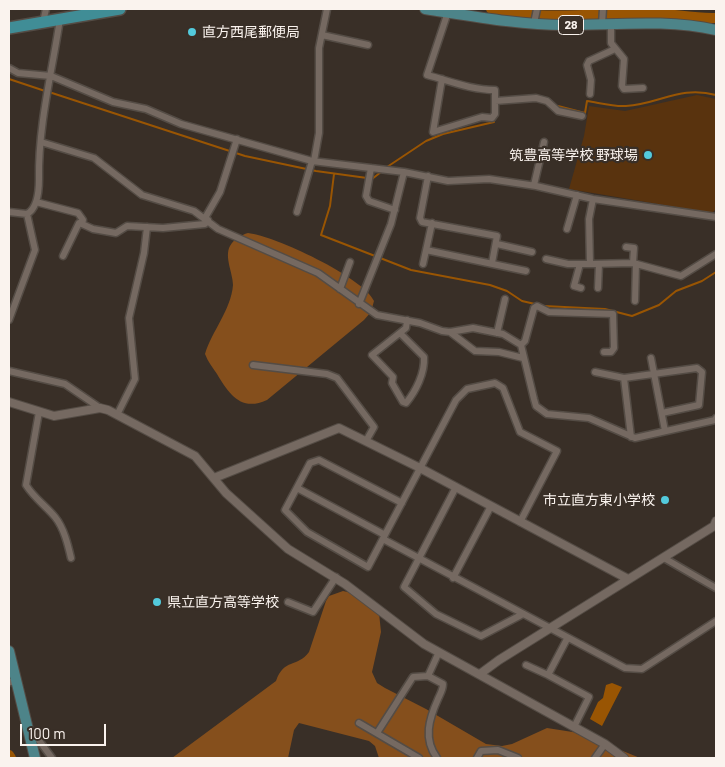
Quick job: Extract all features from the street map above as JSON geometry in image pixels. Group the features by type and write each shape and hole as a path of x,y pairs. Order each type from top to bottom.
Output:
{"highway":[{"path":"9,28 120,9"}],"main road":[{"name":"28","path":"425,9 534,23 667,23 716,30"},
{"path":"9,651 36,758"},
{"path":"10,680 29,758"}],"street":[{"path":"42,22 46,9"},
{"path":"297,212 313,161 319,133 317,96 319,48 327,9"},
{"path":"534,23 537,9"},
{"path":"603,9 611,44 624,59 622,86 624,89 643,88"},
{"path":"442,78 433,132 482,117 492,118 495,114 495,90 476,90 442,78 427,75 427,69 448,12"},
{"path":"9,212 27,214 31,212 36,202 41,142 60,19"},
{"path":"322,35 368,46"},
{"path":"590,94 591,80 587,65 589,60 615,49"},
{"path":"9,68 18,73 51,76 113,102 146,109 181,124 313,161 404,172 448,180 489,179 534,185 593,199 716,217"},
{"path":"495,101 536,98 547,101 558,112 582,116"},
{"path":"63,256 78,223 93,229 116,233 127,226 204,224 220,192 237,139"},
{"path":"41,142 94,158 142,195 194,211 218,229 318,273 376,316 407,320 450,332 475,351 499,352 523,358"},
{"path":"534,185 544,142"},
{"path":"371,168 366,196 369,201 395,210"},
{"path":"359,304 395,210 404,172"},
{"path":"428,176 420,218 422,222 497,236 492,263"},
{"path":"567,229 576,195"},
{"path":"590,264 589,219 593,199"},
{"path":"36,202 78,213 83,220 82,224"},
{"path":"9,320 35,250 27,214"},
{"path":"423,264 432,223"},
{"path":"119,411 135,379 130,318 144,253 146,227"},
{"path":"496,244 532,252"},
{"path":"626,247 634,248 635,301"},
{"path":"426,250 526,271"},
{"path":"546,259 568,264 635,264 681,276 716,254"},
{"path":"340,289 350,262"},
{"path":"580,264 574,286 581,288"},
{"path":"598,288 599,264"},
{"path":"497,333 505,299"},
{"path":"521,346 525,341 534,308 537,306 549,312 613,314 614,348 611,352 604,352"},
{"path":"401,334 424,357 424,370 406,403 403,402 392,383 392,377 372,354 401,334 406,328 407,320"},
{"path":"450,332 473,328 497,333 513,339 521,346 534,399 541,411 547,414 589,418 635,438 716,420"},
{"path":"651,358 665,432"},
{"path":"253,365 326,374 337,378 374,427 366,441"},
{"path":"596,372 624,378 697,368 702,372 699,405 662,413"},
{"path":"9,371 65,384 100,408 118,415 196,456 226,493 288,549 336,578 424,644 604,744 624,758"},
{"path":"624,378 631,437"},
{"path":"402,503 319,460 310,464 285,510 307,532 368,567 402,503 420,468 462,394 467,389 496,384 500,385 520,432 557,451 520,522"},
{"path":"9,402 54,416 100,408"},
{"path":"39,412 26,485 32,494 57,518 68,543 71,558"},
{"path":"214,478 339,428 420,468 628,579"},
{"path":"297,488 384,537 417,559 625,668 642,669 716,621"},
{"path":"456,488 417,559 404,587 436,614 480,636 523,614"},
{"path":"454,578 491,506"},
{"path":"480,674 549,628 716,525"},
{"path":"664,558 716,588"},
{"path":"288,602 313,612 336,578"},
{"path":"548,675 567,639"},
{"path":"428,676 439,652"},
{"path":"526,665 589,697 574,727"},
{"path":"377,734 404,687 413,677 428,676 443,684 427,734 432,752 437,758"},
{"path":"360,723 419,758"},
{"path":"29,732 35,736 52,758"},
{"path":"595,758 604,744"},
{"path":"477,758 480,751 498,750 518,758"}],"shaded area":[{"name":"筑豊高等学校 野球場","path":"697,95 716,99 716,209 712,213 569,189 584,136 589,106 625,111"},
{"path":"248,233 278,242 317,259 367,291 374,301 371,312 364,320 267,400 250,404 237,399 231,394 205,354 232,294 233,280 228,260 228,250 236,239"},
{"path":"343,591 352,593 379,613 381,632 372,672 377,683 385,688 426,709 486,744 502,746 512,744 547,728 579,733 640,758 379,758 375,746 369,741 299,723 294,730 288,758 172,758 276,681 283,669 304,657 309,652 326,601 329,596"},
{"path":"612,683 622,687 602,726 590,719 598,702 603,698 606,685"}],"waterway":[{"path":"491,9 510,13 549,16 648,13 716,18"},
{"path":"9,79 45,91"},
{"path":"49,92 245,156 316,171 367,178"},
{"path":"558,106 585,113 587,101 626,106 638,105 692,92 716,95"},
{"path":"387,167 426,141 443,134 494,122"},
{"path":"372,179 381,172"},
{"path":"334,174 330,206 321,235 411,270 490,285 507,291 522,301 535,304"},
{"path":"544,306 605,309 632,316 659,305 676,291 702,281 716,272"}],"place":[{"name":"直方西尾郵便局","path":"192,32"},
{"name":"筑豊高等学校 野球場","path":"648,155"},
{"name":"市立直方東小学校","path":"665,500"},
{"name":"県立直方高等学校","path":"157,602"}]}
